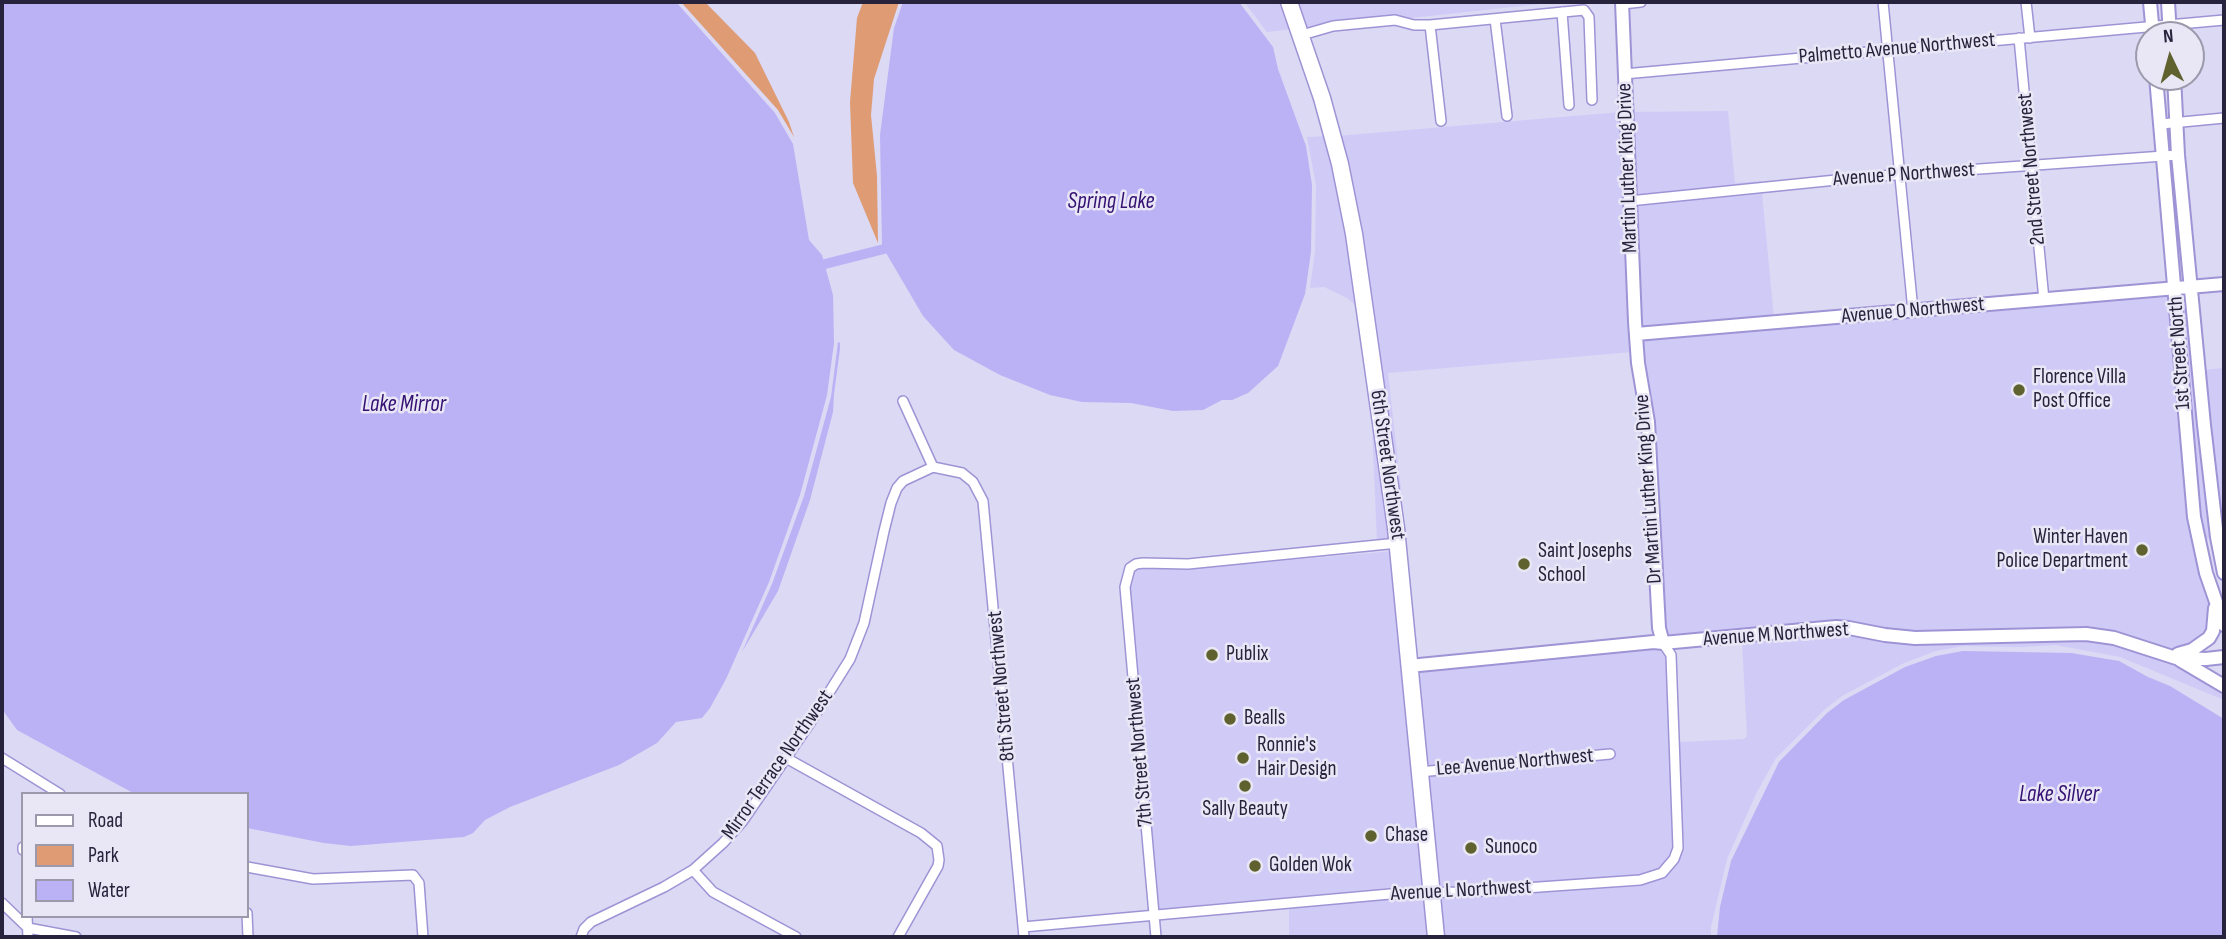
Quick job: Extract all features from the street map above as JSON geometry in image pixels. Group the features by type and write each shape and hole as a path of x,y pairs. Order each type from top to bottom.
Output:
{"highway":[{"name":"6th Street Northwest","path":"1289,2 1322,97 1348,201 1398,543 1436,937"}],"street":[{"path":"1622,3 1641,2"},
{"path":"1883,2 1913,311"},
{"path":"2026,2 2030,37"},
{"path":"2150,2 2151,21"},
{"path":"2168,2 2169,21"},
{"name":"Martin Luther King Drive","path":"1622,3 1636,334"},
{"path":"1301,35 1333,26 1395,20 1415,25 1430,25 1584,10 1588,12 1592,100"},
{"path":"1562,12 1569,105"},
{"path":"1495,19 1507,116"},
{"name":"Palmetto Avenue Northwest","path":"2205,24 2224,20"},
{"path":"1430,25 1441,121"},
{"name":"Palmetto Avenue Northwest","path":"1624,74 2030,37 2135,31"},
{"name":"2nd Street Northwest","path":"2019,38 2044,300"},
{"name":"1st Street North","path":"2157,91 2194,517 2224,625"},
{"name":"1st Street North","path":"2175,91 2191,287 2218,542 2224,573"},
{"path":"2161,124 2224,118"},
{"name":"Avenue P Northwest","path":"1629,201 1900,175 2179,155"},
{"name":"Avenue O Northwest","path":"1636,334 2224,284"},
{"name":"Dr Martin Luther King Drive","path":"1636,334 1648,422 1659,628 1663,643"},
{"path":"903,401 933,467"},
{"name":"Mirror Terrace Northwest","path":"581,937 591,922 693,870 742,822 850,659 864,623 891,503 900,483 933,467"},
{"name":"8th Street Northwest","path":"933,467 962,473 969,478 984,502 1024,937"},
{"path":"2200,545 2218,542"},
{"name":"7th Street Northwest","path":"1156,937 1125,587 1129,568 1143,563 1188,564 1398,543"},
{"path":"2174,657 2192,650 2209,638 2215,620 2216,604"},
{"name":"Avenue M Northwest","path":"1409,666 1654,642 1849,628 1906,638 2090,634 2114,638 2174,657 2224,657"},
{"name":"Avenue L Northwest","path":"1023,927 1391,893 1468,892 1640,880 1662,873 1674,859 1678,848 1671,655 1663,643"},
{"path":"2174,657 2224,686"},
{"name":"Lee Avenue Northwest","path":"1419,772 1610,754"},
{"path":"2,758 41,789"},
{"path":"786,758 921,833 937,846 938,866 898,937"},
{"path":"248,867 313,878 413,875 419,883 423,937"},
{"path":"693,870 713,892 796,937"},
{"path":"2,903 28,933 76,937"},
{"path":"247,918 248,937"}],"shaded area":[{"path":"1246,2 1284,2 1294,29 1267,32"},
{"path":"1294,2 1559,2 1410,18 1395,15 1333,21 1304,28"},
{"path":"1728,111 1735,183 1761,182 1634,196 1631,112"},
{"path":"1621,112 1632,352 1388,373 1402,498 1406,586 1337,136"},
{"path":"1328,136 1358,307 1347,298 1324,287 1310,288 1315,252 1316,185 1307,137"},
{"path":"1762,193 1774,318 1640,329 1634,206"},
{"path":"2186,293 2212,538 2204,539 2199,517 2181,294"},
{"path":"2171,294 2211,605 2206,635 2190,645 2171,650 2115,633 1914,633 1885,630 1667,638 1663,627 1641,339"},
{"path":"2224,368 2224,552 2203,370"},
{"path":"1370,378 1393,540 1377,542"},
{"path":"1394,551 1426,887 1400,887 1158,909 1130,587 1133,571 1143,568 1188,569"},
{"path":"1836,633 2086,639 2113,643 2171,661 2224,692 2224,700 2120,657 2056,645 1963,646 1936,651 1904,663 1842,696 1824,710 1776,758 1757,792 1727,859 1711,937 1440,937 1436,898 1640,886 1666,876 1677,863 1683,847 1679,742 1744,739 1747,736 1742,641"},
{"path":"1655,647 1662,649 1666,656 1674,847 1660,868 1639,875 1435,887 1425,777 1615,758 1613,748 1424,766 1414,670"},
{"path":"1427,898 1431,937 1289,937 1289,907"}],"green space":[{"path":"681,2 705,2 755,53 794,137 778,110"},
{"path":"863,2 899,2 874,79 871,115 877,176 878,243 853,183 850,102 857,18"}],"water":[{"name":"Lake Mirror","path":"2,2 676,2 775,113 793,144 809,240 822,255 833,295 834,343 827,395 800,495 769,582 726,679 702,718 676,722 657,743 619,765 510,807 485,820 473,833 464,837 351,846 248,828 248,792 131,792 17,730 2,709"},
{"name":"Spring Lake","path":"903,2 1239,2 1273,47 1278,69 1306,146 1312,185 1311,252 1305,294 1278,366 1248,393 1232,400 1222,400 1203,410 1173,411 1131,403 1082,402 1050,395 1000,375 954,350 923,316 882,246 880,135 894,28"},
{"path":"838,342 840,349 833,412 810,500 778,591 742,652 772,584 804,496 831,397"},
{"name":"Lake Silver","path":"1963,651 2071,653 2119,661 2170,686 2224,719 2224,937 1717,937 1720,907 1731,861 1779,762 1827,713 1844,700 1905,667 1936,656"}],"waterway":[{"path":"825,264 884,249"}],"place":[{"name":"Florence Villa Post Office","path":"2019,390"},
{"name":"Winter Haven Police Department","path":"2142,550"},
{"name":"Saint Josephs School","path":"1524,564"},
{"name":"Publix","path":"1212,655"},
{"name":"Bealls","path":"1230,719"},
{"name":"Ronnie's Hair Design","path":"1243,758"},
{"name":"Sally Beauty","path":"1245,786"},
{"name":"Chase","path":"1371,836"},
{"name":"Sunoco","path":"1471,848"},
{"name":"Golden Wok","path":"1255,866"}]}
